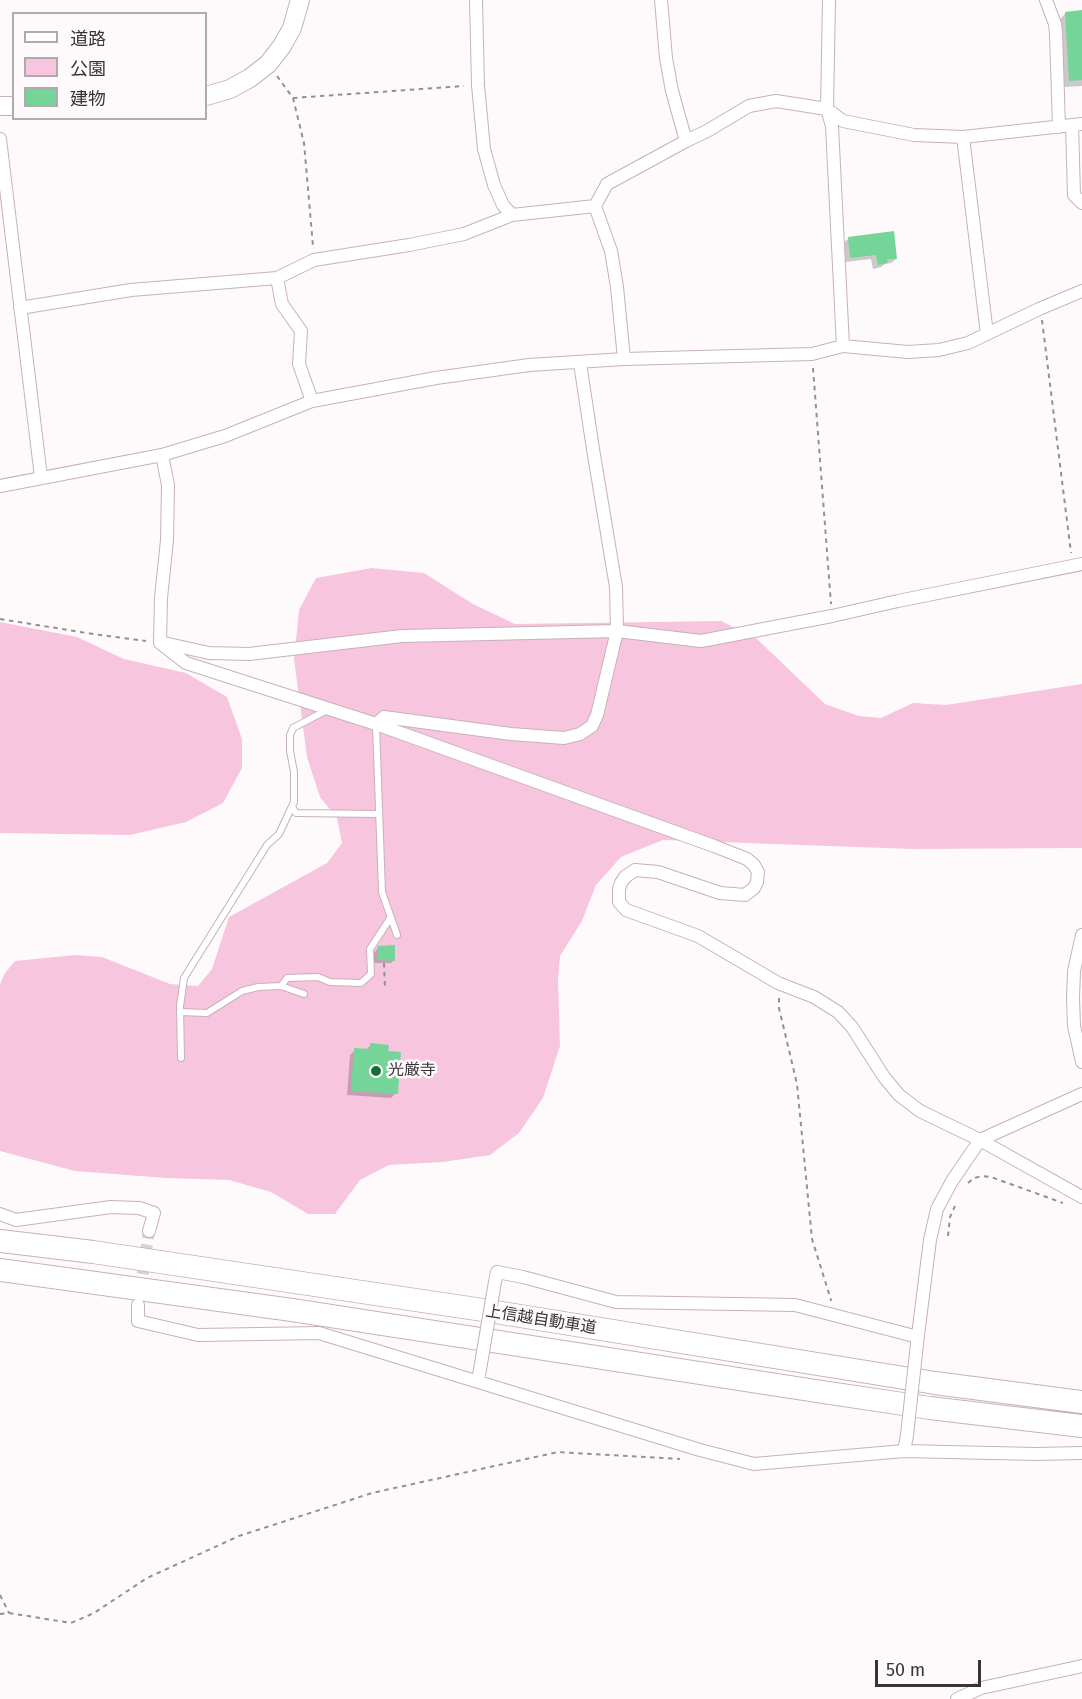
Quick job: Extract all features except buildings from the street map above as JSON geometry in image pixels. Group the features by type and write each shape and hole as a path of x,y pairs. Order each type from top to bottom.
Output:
{"highway":[{"name":"上信越自動車道","path":"0,1241 105,1254 460,1307 935,1383 1082,1402"},
{"name":"上信越自動車道","path":"0,1270 292,1310 850,1396 1082,1426"}],"street":[{"path":"207,96 230,89 250,78 268,64 292,28 300,0"},
{"path":"476,0 478,84 484,149 502,205 512,215"},
{"path":"661,0 666,58 686,141"},
{"path":"829,0 827,109 832,126 843,346"},
{"path":"1046,0 1056,33 1059,127"},
{"path":"595,206 608,184 749,106 776,101 827,109 843,121 914,135 963,137 1077,125 1074,195 1082,203"},
{"path":"963,137 987,334"},
{"path":"0,139 41,477"},
{"path":"20,308 131,290 277,278 314,260 464,234 512,215 595,206"},
{"path":"595,206 611,251 624,359"},
{"path":"277,278 282,304 301,331 299,364 312,401"},
{"path":"0,486 162,455 225,436 312,401 436,378 529,365 624,359 812,354 843,346 908,352 939,350 968,343 1082,291"},
{"path":"376,724 384,717 511,735 564,738 580,734 592,726 597,715 617,631 616,587 580,363"},
{"path":"160,643 168,485 162,455"},
{"path":"160,643 209,653 249,654 402,636 617,631 701,641 1077,565"},
{"path":"160,643 186,663 376,724 747,859 758,872 754,888 746,895 720,893 658,872 635,870 621,883 619,902 626,910 698,936 778,982 838,1012 852,1027 884,1077 899,1095 920,1111 980,1140 1082,1197"},
{"path":"1082,934 1074,971 1072,998 1074,1026 1082,1062"},
{"path":"904,1451 930,1240 937,1209 952,1181 980,1140 1082,1094"},
{"path":"0,1214 16,1220 111,1207 139,1208 154,1213 149,1231"},
{"path":"479,1379 497,1272 615,1302 795,1305 918,1340"},
{"path":"138,1305 138,1321 198,1335 319,1333 479,1379 700,1450 754,1464 904,1451 1082,1453"},
{"path":"957,1699 981,1688 1082,1666"}],"lane":[{"path":"181,1058 180,1012 184,978 267,845 279,834 292,807 294,782 290,735 293,728 330,709"},
{"path":"376,724 382,892 397,934"},
{"path":"292,807 296,813 380,814"},
{"path":"281,987 287,978 318,977 330,982 361,983 371,974 370,949 391,917"},
{"path":"180,1012 207,1013 242,991 258,987 281,987 304,994"}],"path":[{"path":"268,64 293,98 304,143 314,260"},
{"path":"293,98 478,84"},
{"path":"1039,309 1044,326 1077,565"},
{"path":"812,354 832,616"},
{"path":"0,619 160,643"},
{"path":"384,963 385,990"},
{"path":"778,982 779,1008 797,1084 812,1239 831,1300 822,1299"},
{"path":"967,1184 974,1178 992,1177 1067,1204"},
{"path":"948,1236 950,1217 957,1199"},
{"path":"0,1614 9,1613 70,1623 94,1613 147,1578 239,1536 372,1493 558,1452 699,1460 700,1450"},
{"path":"0,1595 9,1613"}],"green space":[{"path":"372,568 424,573 473,604 515,624 721,621 756,638 825,704 859,716 881,718 913,703 946,705 1082,684 1082,848 913,849 663,840 621,857 596,885 582,921 560,956 558,980 560,1046 543,1098 519,1133 490,1155 443,1162 389,1165 360,1180 335,1214 308,1214 271,1192 229,1180 75,1171 0,1151 0,984 5,973 15,961 75,955 102,957 170,984 198,986 212,969 229,917 327,863 342,843 337,818 320,797 307,757 294,659 299,610 316,578"},
{"path":"0,622 77,637 124,659 186,673 227,697 242,739 242,768 223,803 186,822 130,835 0,833"}],"tunnel":[{"path":"140,1292 149,1231"}],"place":[{"name":"光厳寺","path":"376,1071"}]}
